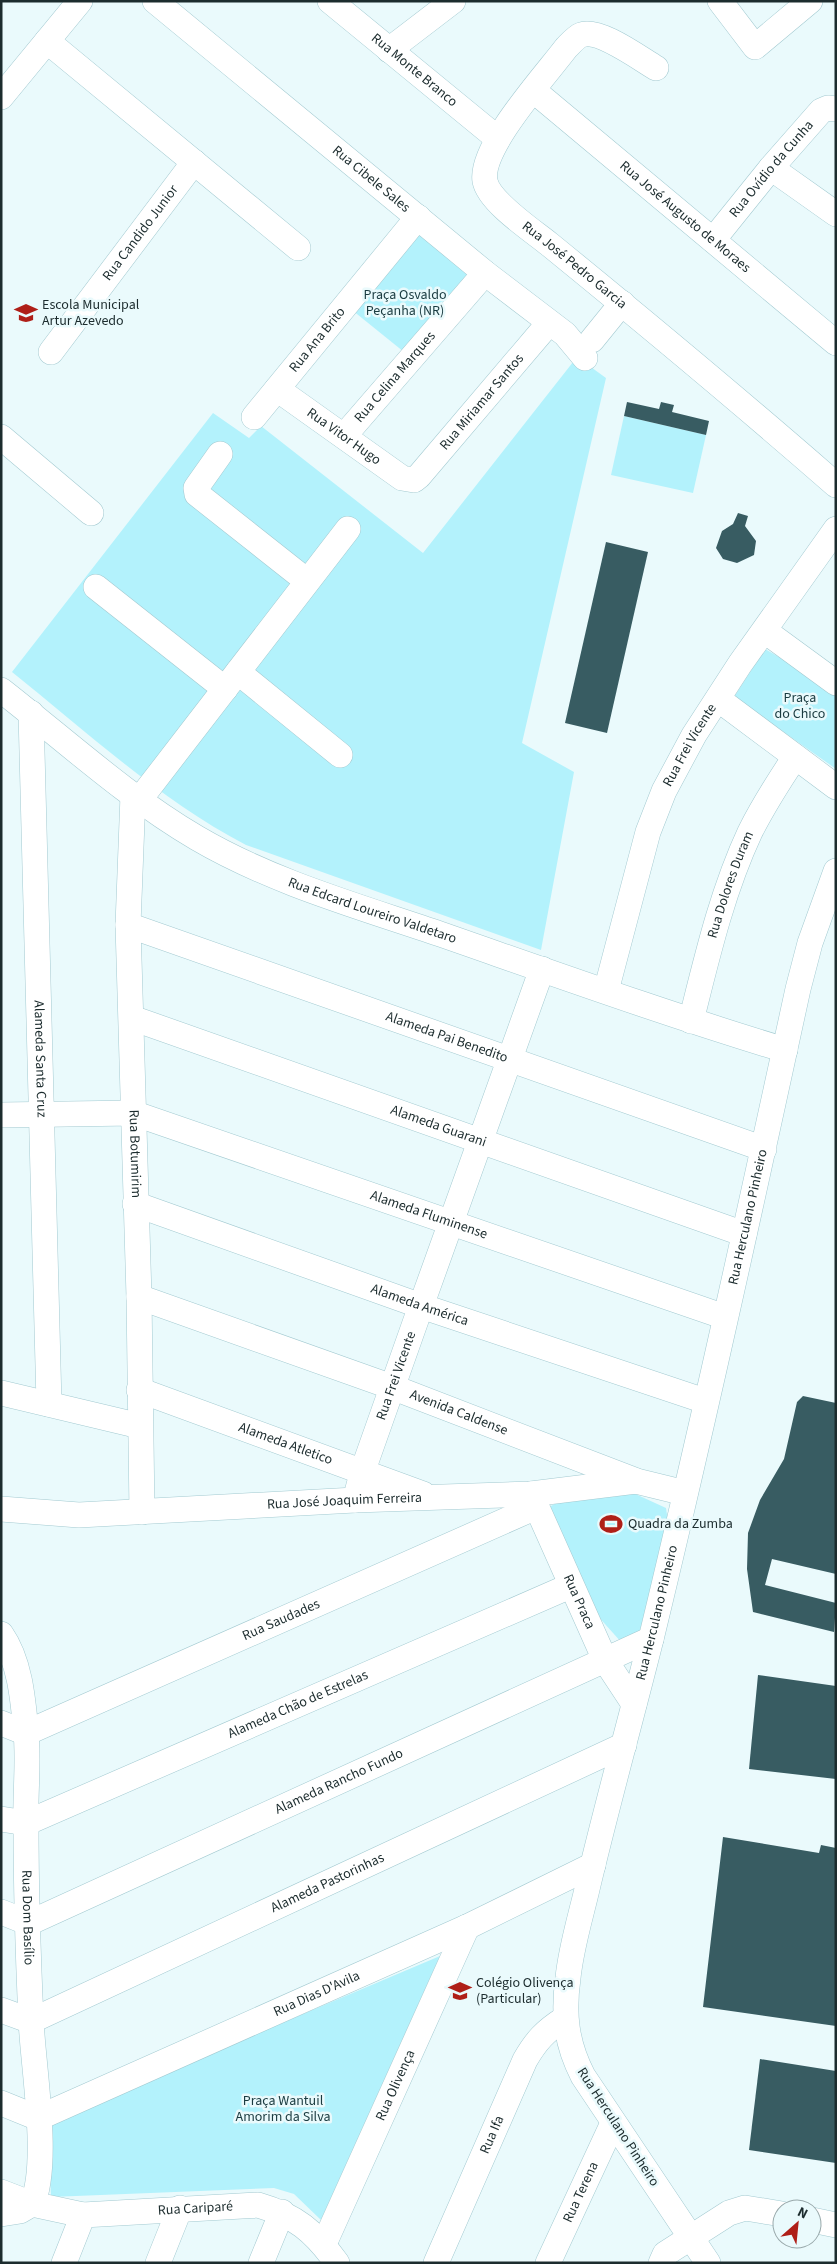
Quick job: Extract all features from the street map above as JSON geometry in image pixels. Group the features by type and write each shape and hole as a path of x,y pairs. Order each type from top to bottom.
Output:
{"street":[{"path":"1,96 80,1"},
{"name":"Rua Cibele Sales","path":"155,1 485,273 565,334 589,349 622,303"},
{"name":"Rua Monte Branco","path":"330,1 497,138"},
{"path":"389,50 453,1"},
{"path":"720,1 755,47 810,1"},
{"name":"Rua José Pedro Garcia","path":"656,68 616,44 592,33 580,35 566,48 497,138 485,170 485,183 493,196 836,485"},
{"path":"47,42 298,248"},
{"name":"Rua José Augusto de Moraes","path":"534,90 836,343"},
{"name":"Rua Ovídio da Cunha","path":"713,240 771,168 821,111 828,108 836,109"},
{"name":"Rua Candido Junior","path":"51,352 194,162"},
{"path":"771,168 836,214"},
{"name":"Rua Ana Brito","path":"254,417 418,217"},
{"name":"Rua Celina Marques","path":"344,436 485,273"},
{"name":"Rua Miriamar Santos","path":"414,480 549,322"},
{"name":"Rua Vitor Hugo","path":"277,389 402,478 414,480"},
{"path":"1,437 91,513"},
{"path":"220,454 196,488 198,494 308,582"},
{"path":"137,797 231,681 348,529"},
{"name":"Rua Frei Vicente","path":"606,991 648,832 664,791 694,736 718,699 836,529"},
{"path":"96,587 340,755"},
{"path":"764,631 836,683"},
{"name":"Rua Edcard Loureiro Valdetaro","path":"1,690 137,797 195,837 234,858 273,875 691,1021 785,1050"},
{"path":"718,699 836,787"},
{"name":"Alameda Santa Cruz","path":"31,713 49,1404"},
{"name":"Rua Dolores Duram","path":"691,1021 714,933 732,875 768,798 795,757"},
{"name":"Rua Botumirim","path":"137,797 128,925 139,1297 142,1512"},
{"name":"Rua Herculano Pinheiro","path":"708,2263 613,2123 573,2056 564,2020 568,1975 593,1865 651,1639 810,943 836,871"},
{"name":"Alameda Pai Benedito","path":"128,925 764,1150"},
{"name":"Rua Frei Vicente","path":"355,1500 363,1470 450,1222 542,969"},
{"name":"Alameda Guarani","path":"132,1018 744,1234"},
{"name":"Alameda Fluminense","path":"1,1114 133,1113 725,1317"},
{"name":"Alameda América","path":"136,1204 421,1306 705,1402"},
{"name":"Avenida Caldense","path":"139,1297 392,1387 636,1481"},
{"name":"Alameda Atletico","path":"139,1390 433,1497"},
{"path":"1,1393 140,1426"},
{"name":"Rua José Joaquim Ferreira","path":"1,1509 79,1516 433,1497 534,1501 636,1481 685,1493"},
{"name":"Rua Praca","path":"534,1501 570,1586 605,1660 634,1704"},
{"name":"Rua Saudades","path":"26,1733 534,1501"},
{"name":"Alameda Chão de Estrelas","path":"26,1823 570,1586"},
{"name":"Rua Dom Basílio","path":"1,1634 10,1647 16,1664 26,1733 26,1823 31,2021 38,2118 39,2184 32,2204"},
{"name":"Alameda Rancho Fundo","path":"29,1923 651,1639"},
{"path":"1,1724 26,1733"},
{"name":"Alameda Pastorinhas","path":"31,2021 624,1745"},
{"path":"1,1819 26,1823"},
{"name":"Rua Dias D'Avila","path":"38,2118 467,1927 593,1865"},
{"path":"1,1912 29,1923"},
{"name":"Rua Olivença","path":"330,2253 467,1927"},
{"path":"1,2010 31,2021"},
{"name":"Rua Ifa","path":"436,2263 525,2060 536,2041 546,2031 564,2020"},
{"path":"1,2103 38,2118"},
{"name":"Rua Terena","path":"548,2263 613,2123"},
{"name":"Rua Cariparé","path":"1,2192 32,2204 83,2215 258,2205 282,2212 305,2225 330,2253"},
{"path":"1,2214 20,2211 32,2204"},
{"path":"158,2263 180,2208"},
{"path":"661,2263 665,2254 729,2213 745,2208 772,2212"},
{"path":"261,2263 282,2212"},
{"path":"64,2263 83,2215"},
{"path":"822,2222 836,2225"}],"green space":[{"name":"Praça Osvaldo Peçanha (NR)","path":"419,229 475,274 409,356 352,310"},
{"path":"577,357 606,378 522,743 574,772 541,950 246,845 214,827 154,786 12,672 213,413 249,438 261,426 423,553"},
{"path":"624,416 706,435 693,493 611,475"},
{"name":"Praça do Chico","path":"765,649 836,690 836,769 734,697"},
{"path":"631,1492 666,1508 668,1522 638,1638 622,1643 596,1614 549,1507 570,1496"},
{"name":"Praça Wantuil Amorim da Silva","path":"440,1956 321,2220 294,2194 274,2188 51,2197 48,2122"}],"building":[{"path":"627,402 659,409 661,402 674,405 672,412 709,421 706,435 624,416"},
{"path":"738,513 748,516 745,526 756,541 754,555 737,563 723,559 716,548 722,531 733,524"},
{"path":"606,542 648,552 607,733 565,723"},
{"path":"803,1396 836,1403 836,1574 772,1559 765,1585 836,1603 834,1632 753,1612 747,1569 748,1533 760,1500 784,1459 797,1402"},
{"path":"758,1675 836,1686 836,1779 749,1769"},
{"path":"723,1837 819,1853 821,1845 836,1848 836,2026 703,2007"},
{"path":"760,2059 836,2071 836,2163 749,2150"}],"place":[{"name":"Escola Municipal Artur Azevedo","path":"26,313"},
{"name":"Quadra da Zumba","path":"611,1524"},
{"name":"Colégio Olivença (Particular)","path":"460,1991"}]}
